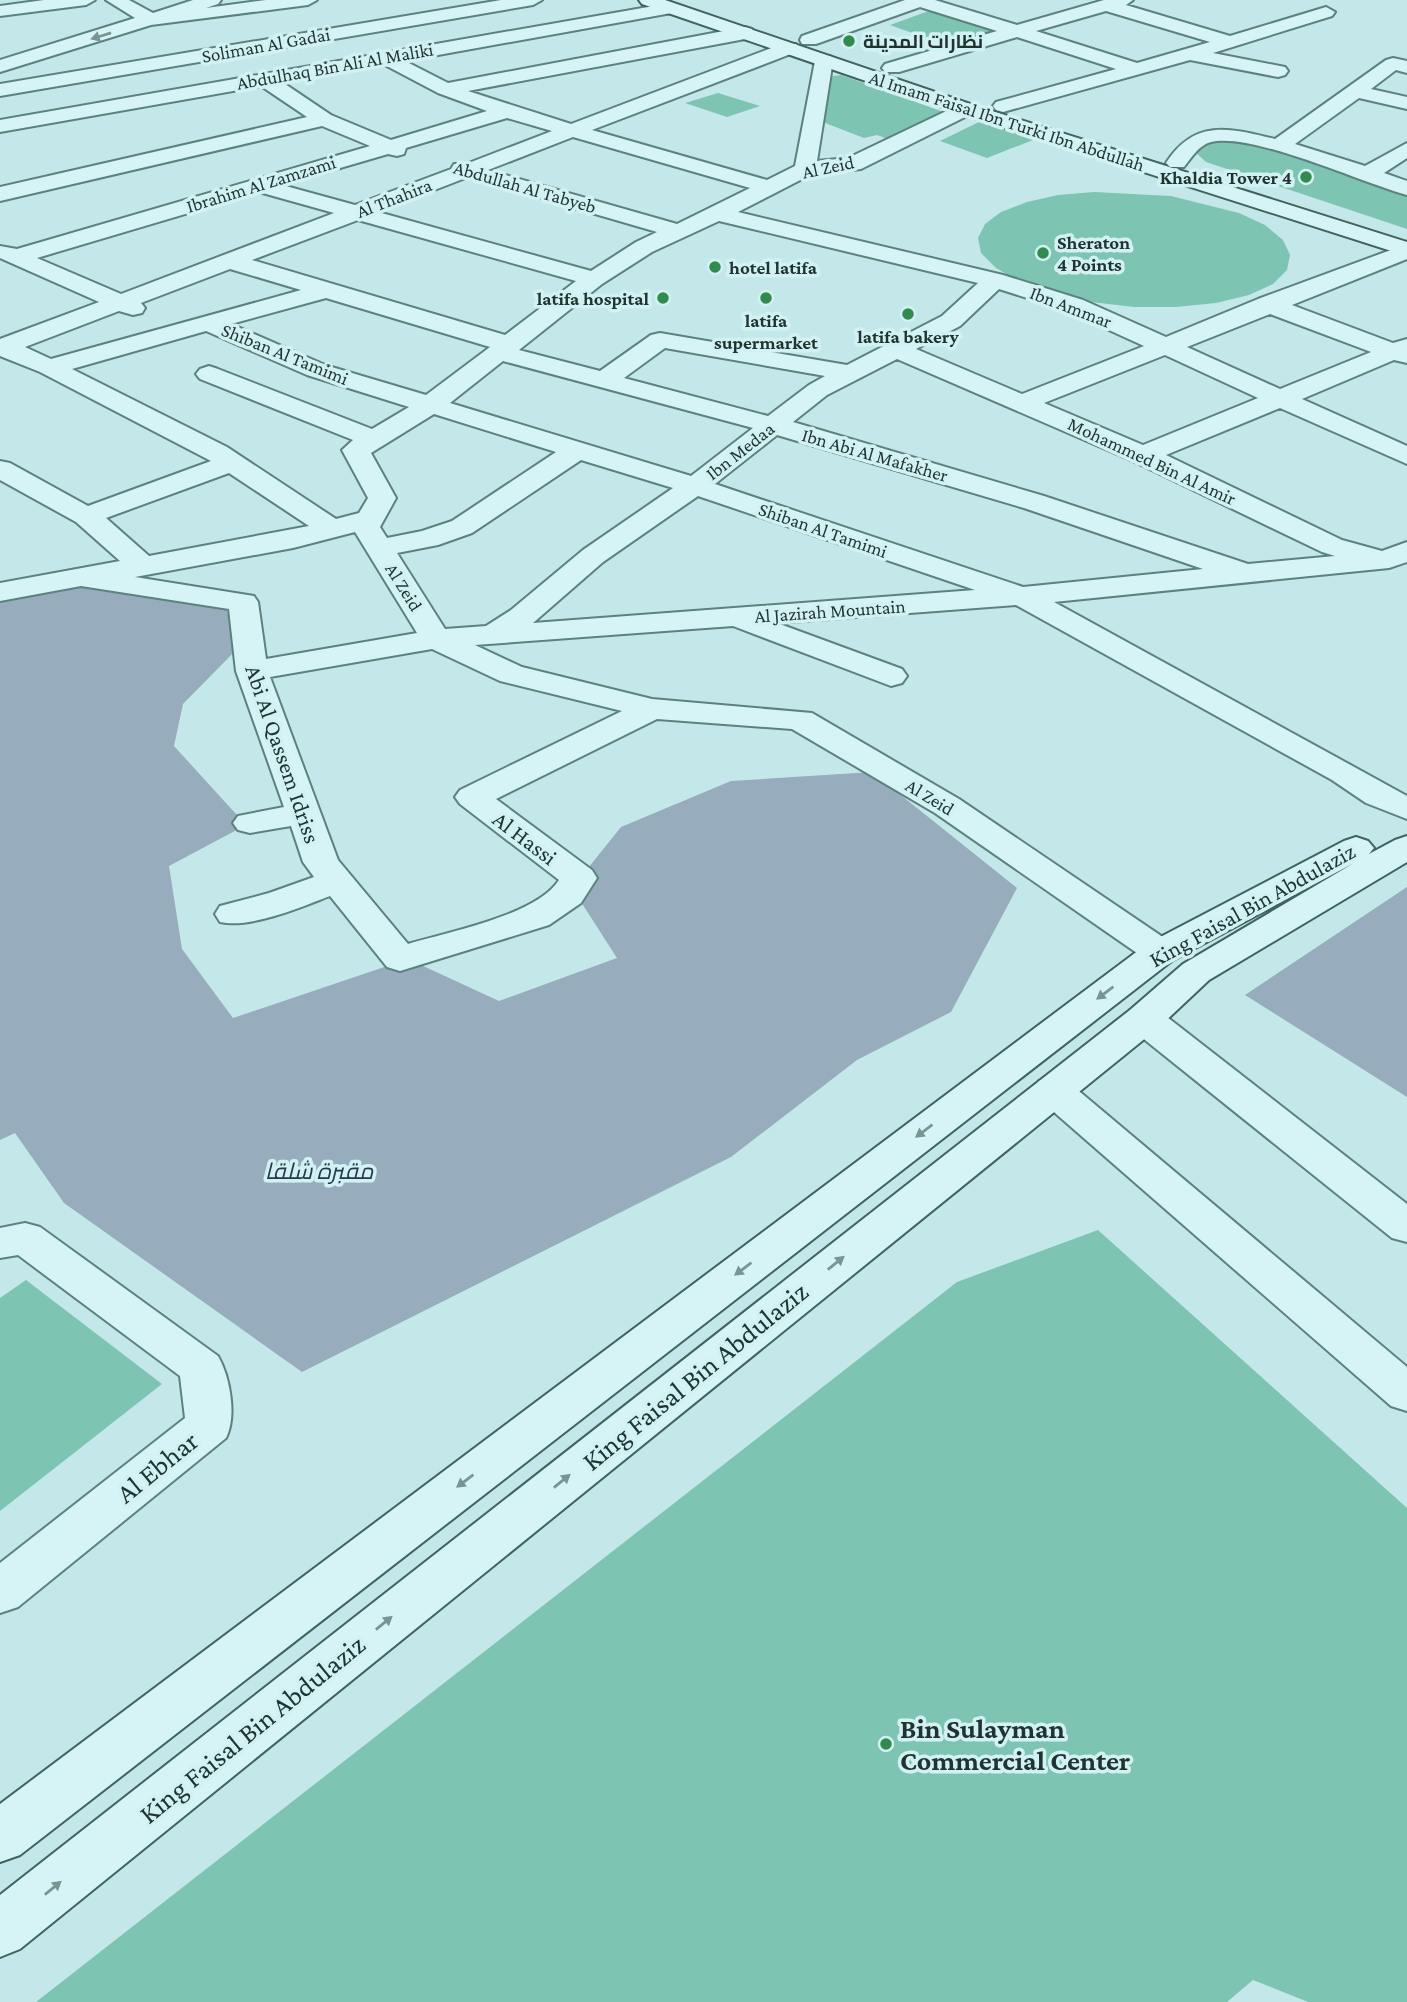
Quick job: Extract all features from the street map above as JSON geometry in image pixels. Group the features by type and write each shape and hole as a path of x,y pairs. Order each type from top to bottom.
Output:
{"street":[{"path":"0,11 86,0"},
{"path":"115,0 153,20 308,0"},
{"path":"11,63 212,0"},
{"name":"Soliman Al Gadai","path":"0,90 533,0"},
{"name":"Al Imam Faisal Ibn Turki Ibn Abdullah","path":"648,0 681,4 799,44 823,60 966,109 1407,250"},
{"path":"921,0 1136,69"},
{"name":"Al Thahira","path":"2,347 921,0"},
{"path":"892,68 1115,3 1231,41"},
{"name":"Al Imam Faisal Ibn Turki Ibn Abdullah","path":"681,4 745,33 892,68 1407,241"},
{"name":"Abdulhaq Bin Ali Al Maliki","path":"0,126 681,4"},
{"path":"1003,106 1190,54 1326,12 1301,4"},
{"path":"552,29 611,58"},
{"path":"445,89 745,33"},
{"path":"0,44 11,63 38,84 84,111"},
{"path":"468,44 527,74"},
{"path":"1190,54 1278,71"},
{"path":"385,58 445,89 507,112 769,187"},
{"path":"804,169 823,60"},
{"path":"1278,145 1356,91 1400,66"},
{"name":"Abdullah Al Tabyeb","path":"264,79 324,119 388,147 677,232"},
{"path":"1356,91 1407,103"},
{"path":"176,94 209,113"},
{"path":"122,104 139,118"},
{"name":"Al Zeid","path":"966,109 853,164 804,169 717,214 644,247 594,279 429,406 356,450 382,498 366,527 436,639 511,674 652,709 800,720 947,806 1160,952"},
{"name":"Ibrahim Al Zamzami","path":"7,253 249,188 507,112"},
{"path":"0,194 324,119"},
{"path":"1177,163 1184,151 1210,135 1225,135 1278,145 1407,188"},
{"path":"1367,174 1407,149"},
{"path":"166,156 191,167"},
{"path":"215,179 355,213 594,279"},
{"name":"Ibn Ammar","path":"717,214 995,281 1074,305 1275,398 1407,455"},
{"path":"1024,402 1161,345 1407,250"},
{"path":"7,253 121,302 178,331"},
{"name":"Ibn Abi Al Mafakher","path":"229,261 327,290 603,381 774,425 1034,502 1213,560 1246,574"},
{"name":"Ibn Medaa","path":"493,635 522,616 593,556 695,486 818,390 951,321 995,281"},
{"path":"49,367 327,290"},
{"path":"1268,303 1402,351"},
{"name":"Shiban Al Tamimi","path":"208,323 316,370 695,486 1020,596 1344,773 1378,796 1407,809"},
{"path":"603,381 660,340 851,373"},
{"path":"2,347 49,367 231,463 332,529"},
{"name":"Mohammed Bin Al Amir","path":"897,350 1143,455 1332,546 1401,559"},
{"path":"1143,455 1275,398 1402,351"},
{"path":"209,374 374,439"},
{"path":"379,548 428,539 462,527 576,451"},
{"path":"86,516 231,463"},
{"path":"0,469 86,516 142,566"},
{"path":"0,592 293,539 370,519"},
{"name":"Al Jazirah Mountain","path":"251,671 436,639 1020,596 1401,559"},
{"name":"Abi Al Qassem Idriss","path":"79,578 243,602 251,671 321,862 400,959"},
{"path":"733,618 891,676"},
{"name":"Al Hassi","path":"400,959 536,917 568,895 579,878 472,797 652,709"},
{"path":"250,823 303,814"},
{"name":"King Faisal Bin Abdulaziz","path":"0,1837 1160,952 1407,821"},
{"name":"King Faisal Bin Abdulaziz","path":"0,1930 1144,1019 1196,972 1407,847"},
{"path":"233,914 282,901 337,881"},
{"path":"1144,1019 1407,1227"},
{"path":"1053,1090 1407,1393"},
{"name":"Al Ebhar","path":"0,1243 25,1238 202,1368 209,1425 0,1592"}],"green space":[{"name":"مقبرة شلقا","path":"102,583 224,601 238,648 183,704 174,746 246,825 169,866 182,949 233,1018 408,959 499,1001 617,958 572,888 621,827 731,781 872,772 1017,888 951,1012 857,1060 731,1157 302,1372 64,1203 15,1133 0,1140 0,601 27,596 38,587"},
{"path":"1407,887 1407,1097 1245,995"}],"building":[{"path":"937,8 1002,28 943,44 890,25"},
{"path":"841,75 949,114 893,141 877,135 864,138 820,121 825,77"},
{"path":"718,93 760,106 727,117 685,103"},
{"path":"981,121 1033,140 987,158 940,141"},
{"name":"Khaldia Tower 4","path":"1244,139 1407,192 1407,229 1206,162 1193,150 1217,140"},
{"path":"1094,192 1171,196 1239,213 1265,225 1283,240 1290,255 1287,270 1273,284 1249,295 1216,303 1134,307 1052,294 1020,282 996,268 981,253 978,238 985,224 1001,212 1027,202 1058,195"},
{"name":"Bin Sulayman Commercial Center","path":"1098,1230 1407,1508 1407,2002 1308,2002 1253,1980 1227,2002 36,2002 957,1282"},
{"path":"26,1280 162,1384 0,1511 0,1298"}],"place":[{"name":"نظارات المدينة","path":"849,41"},
{"name":"Khaldia Tower 4","path":"1306,177"},
{"name":"Sheraton 4 Points","path":"1043,253"},
{"name":"hotel latifa","path":"715,267"},
{"name":"latifa hospital","path":"663,298"},
{"name":"latifa supermarket","path":"766,298"},
{"name":"latifa bakery","path":"908,314"},
{"name":"Bin Sulayman Commercial Center","path":"886,1744"}]}
